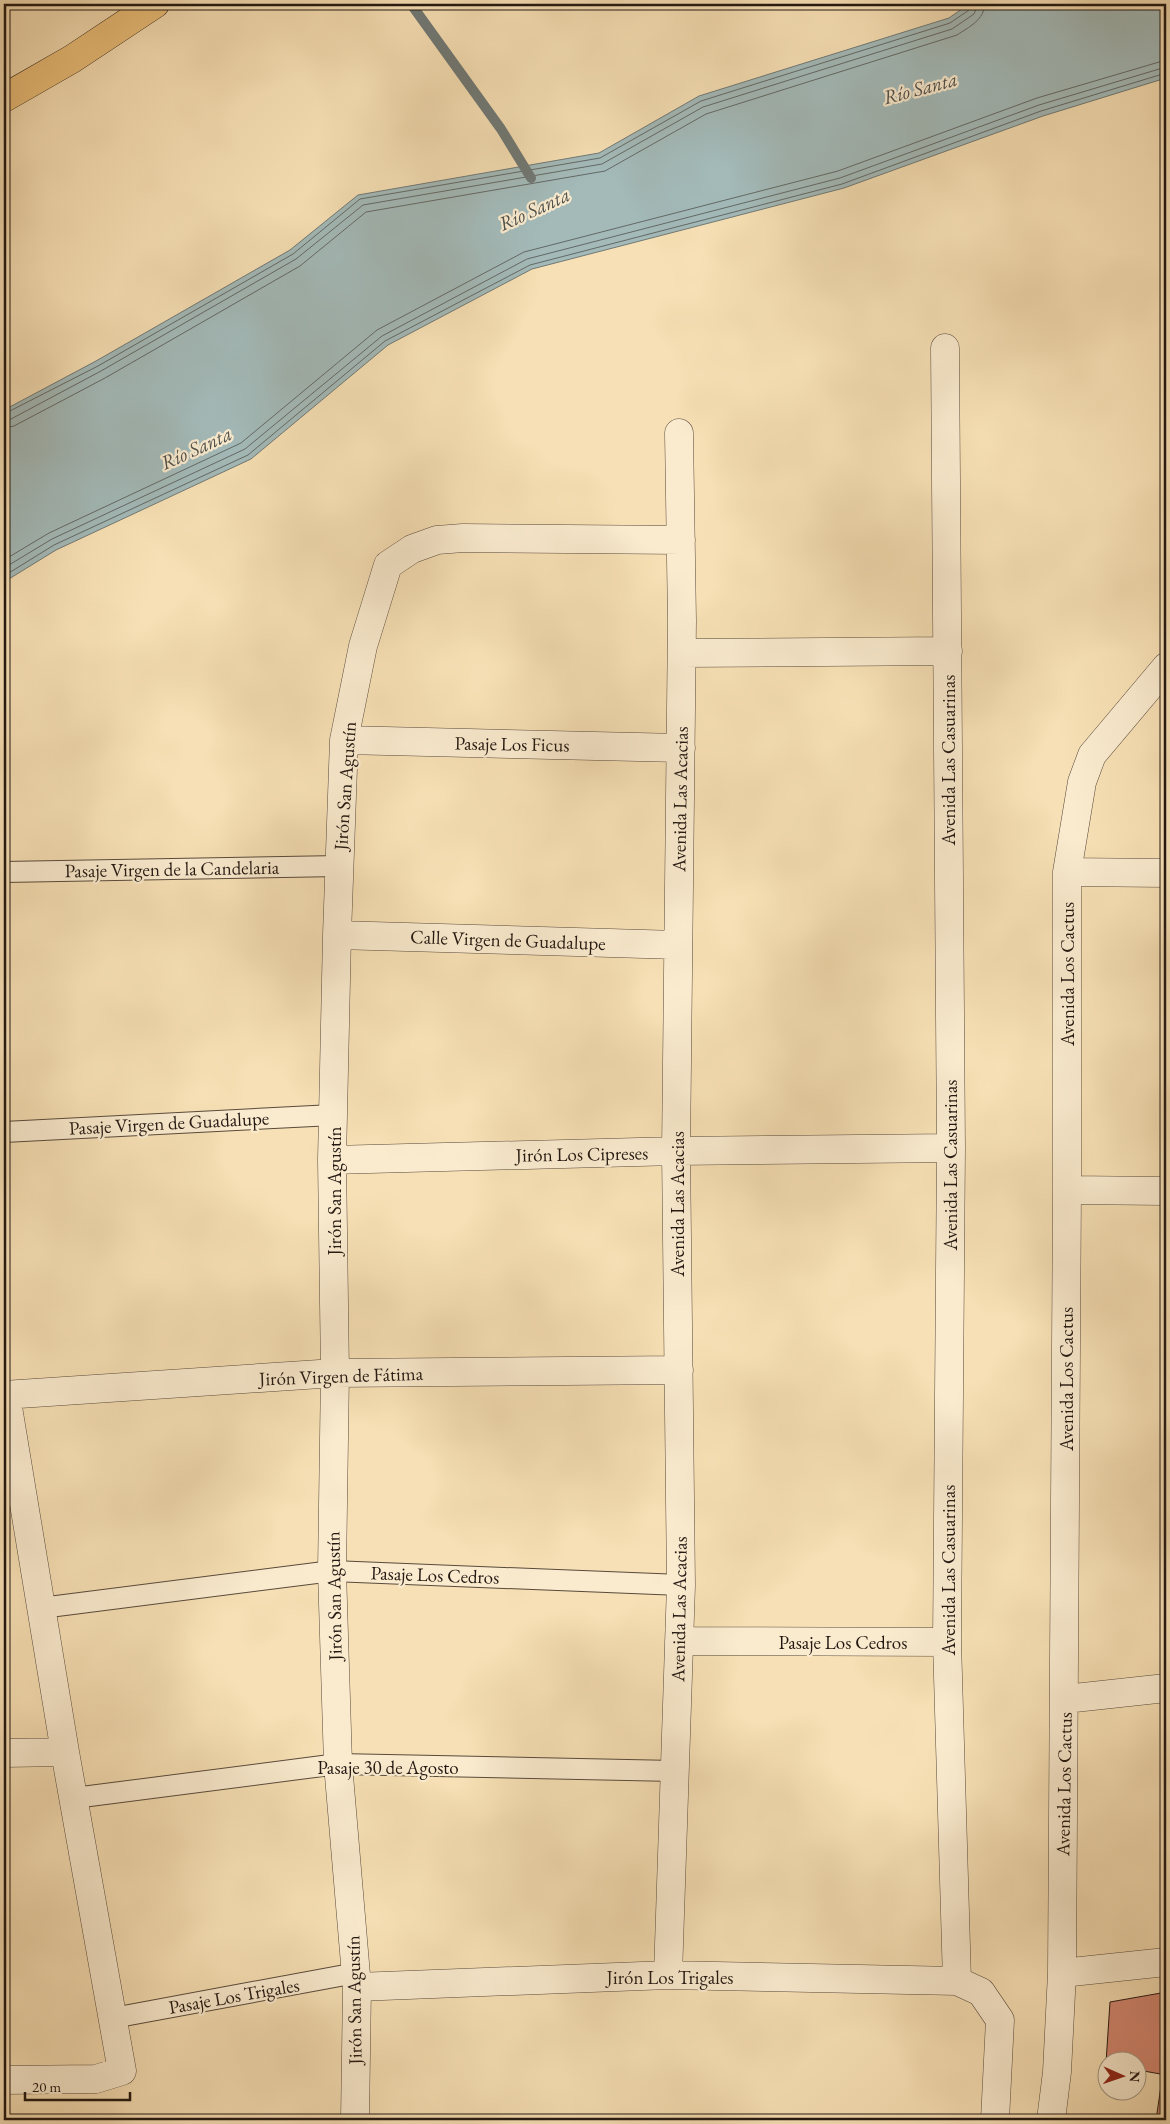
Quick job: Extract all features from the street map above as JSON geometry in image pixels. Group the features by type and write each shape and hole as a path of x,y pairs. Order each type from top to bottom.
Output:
{"main road":[{"path":"4,98 72,59 155,4"}],"street":[{"name":"Avenida Las Casuarinas","path":"945,348 951,1148 947,1642 969,1987"},
{"name":"Avenida Las Acacias","path":"668,1975 681,1585 676,1152 682,653 679,433"},
{"name":"Jirón San Agustín","path":"355,2120 357,1980 338,1764 332,1570 335,1373 332,1160 344,740 363,646 388,565 412,549 437,540 463,538 681,540"},
{"path":"682,653 948,651"},
{"name":"Avenida Los Cactus","path":"1051,2120 1058,2072 1062,1973 1065,1699 1067,872 1082,782 1092,755 1166,668"},
{"name":"Pasaje Los Ficus","path":"344,740 681,748"},
{"path":"1067,872 1166,873"},
{"name":"Calle Virgen de Guadalupe","path":"337,935 678,945"},
{"name":"Jirón Los Cipreses","path":"332,1160 951,1148"},
{"path":"1067,1190 1166,1191"},
{"name":"Jirón Virgen de Fátima","path":"5,1395 335,1373 679,1370"},
{"path":"4,2080 96,2079 122,2072 65,1752 5,1395"},
{"name":"Pasaje Los Cedros","path":"679,1641 947,1642"},
{"path":"1065,1699 1166,1688"},
{"path":"4,1753 65,1752"},
{"path":"1062,1973 1166,1962"},
{"name":"Jirón Los Trigales","path":"357,1980 668,1975 969,1987"},
{"path":"969,1987 1000,2020 995,2120"}],"lane":[{"name":"Pasaje Virgen de la Candelaria","path":"4,872 340,866"},
{"name":"Pasaje Virgen de Guadalupe","path":"4,1132 334,1115"},
{"name":"Pasaje Los Cedros","path":"41,1608 332,1570 681,1585"},
{"name":"Pasaje 30 de Agosto","path":"74,1798 338,1764 675,1770"},
{"name":"Pasaje Los Trigales","path":"113,2018 357,1980"}],"water":[{"name":"Río Santa","path":"969,4 1166,4 1166,78 1043,116 844,188 532,269 388,345 251,459 56,550 4,582 4,410 96,361 290,250 358,195 599,153 699,96 949,18"}],"building":[{"path":"1161,1993 1161,2024 1166,2025 1166,2075 1148,2072 1148,2052 1107,2052 1110,2002"},
{"path":"1161,2086 1166,2087 1166,2120 1156,2120"}],"waterway":[{"path":"411,4 501,129 531,178"}]}
